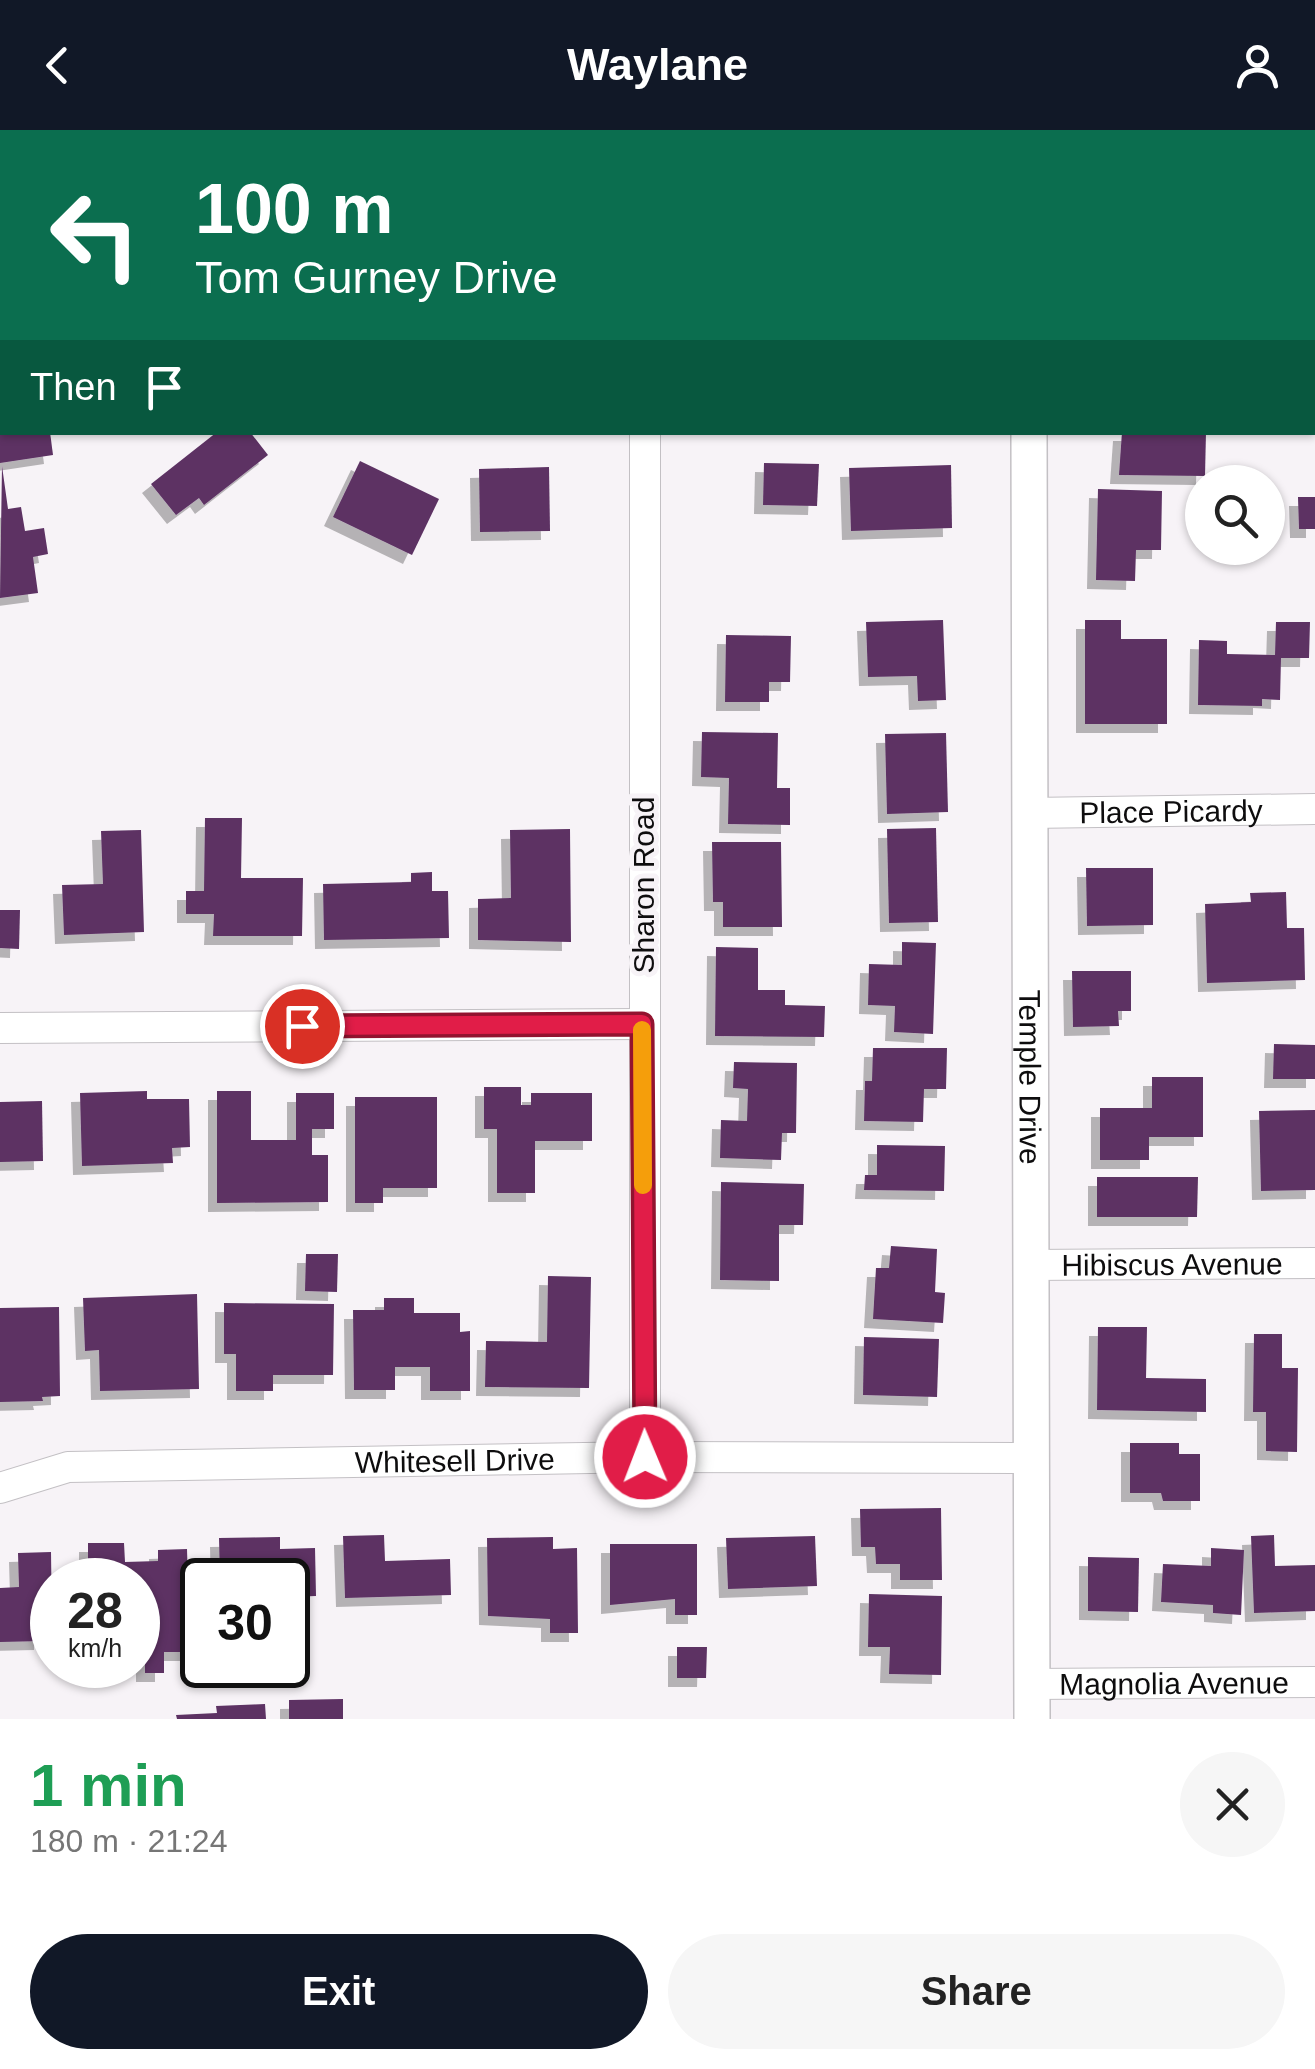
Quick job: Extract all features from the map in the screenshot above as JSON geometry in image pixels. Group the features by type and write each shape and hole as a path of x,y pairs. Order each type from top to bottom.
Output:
{"street":[{"name":"Sharon Road","path":"645,1457 642,1024 646,435"},
{"name":"Temple Drive","path":"1029,435 1032,1719"},
{"name":"Place Picardy","path":"1029,813 1315,809"},
{"path":"0,1028 642,1024"},
{"name":"Hibiscus Avenue","path":"1030,1265 1315,1263"},
{"name":"Whitesell Drive","path":"0,1488 68,1467 645,1457 1031,1458"},
{"name":"Magnolia Avenue","path":"1032,1684 1315,1682"}],"building":[{"path":"0,435 50,435 53,455 0,463"},
{"path":"213,435 252,435 268,455 204,505 199,498 176,515 151,484"},
{"path":"1122,435 1206,435 1205,465 1185,465 1185,476 1119,475"},
{"path":"360,461 439,499 412,555 333,517"},
{"path":"764,463 819,464 817,506 763,505"},
{"path":"951,465 952,528 851,531 849,468"},
{"path":"2,466 8,509 21,507 25,531 44,528 48,554 33,557 38,593 0,598"},
{"path":"549,467 550,531 480,532 479,469"},
{"path":"1098,489 1162,491 1161,550 1136,550 1135,581 1096,580"},
{"path":"1298,497 1315,497 1315,529 1299,529"},
{"path":"943,620 946,700 918,701 917,676 868,677 866,622"},
{"path":"1085,620 1121,620 1121,639 1167,639 1167,724 1085,724"},
{"path":"1276,622 1310,622 1309,658 1281,658 1280,700 1262,699 1262,706 1198,705 1199,640 1227,641 1227,654 1275,655"},
{"path":"726,635 791,636 790,682 769,682 769,702 725,702"},
{"path":"702,732 778,733 777,788 790,788 790,825 728,824 729,778 701,777"},
{"path":"946,733 948,812 887,814 885,734"},
{"path":"205,818 242,818 241,878 303,878 302,936 213,936 214,914 186,914 186,891 204,891"},
{"path":"936,828 938,922 889,923 887,829"},
{"path":"570,829 571,942 478,940 478,899 511,898 510,830"},
{"path":"141,830 144,932 64,935 62,885 103,884 101,831"},
{"path":"712,842 781,842 782,927 723,927 723,902 713,902"},
{"path":"1086,868 1153,868 1153,925 1087,926"},
{"path":"432,872 432,891 448,891 449,938 324,940 323,884 411,882 411,873"},
{"path":"1286,892 1287,928 1304,928 1305,980 1207,983 1205,904 1251,902 1250,893"},
{"path":"0,910 20,910 19,949 0,948"},
{"path":"902,942 936,943 933,1034 894,1032 895,1006 868,1005 869,964 902,965"},
{"path":"716,947 758,948 758,990 785,990 785,1005 825,1006 824,1037 715,1036"},
{"path":"1072,971 1131,971 1131,1011 1118,1011 1119,1026 1073,1027"},
{"path":"1274,1044 1315,1045 1315,1079 1273,1079"},
{"path":"873,1048 947,1048 946,1089 924,1089 923,1122 864,1121 865,1081 872,1081"},
{"path":"734,1062 797,1063 796,1133 782,1133 781,1160 720,1158 721,1120 747,1121 748,1089 733,1088"},
{"path":"1152,1077 1203,1077 1203,1137 1149,1137 1149,1160 1100,1160 1100,1108 1152,1108"},
{"path":"484,1087 521,1087 521,1105 531,1105 531,1093 592,1093 592,1141 535,1141 535,1193 497,1193 497,1129 484,1129"},
{"path":"147,1091 147,1099 189,1099 190,1147 172,1148 173,1163 82,1166 80,1093"},
{"path":"217,1091 251,1091 251,1140 296,1140 296,1093 334,1093 334,1129 312,1129 312,1155 328,1155 328,1202 217,1203"},
{"path":"355,1097 437,1097 437,1188 383,1188 383,1203 355,1203"},
{"path":"42,1101 43,1161 0,1162 0,1102"},
{"path":"1315,1110 1315,1190 1261,1191 1259,1111"},
{"path":"877,1145 945,1146 944,1191 864,1190 865,1175 877,1175"},
{"path":"1097,1177 1198,1177 1197,1217 1097,1217"},
{"path":"721,1182 804,1184 803,1225 779,1225 779,1281 720,1280"},
{"path":"891,1246 937,1249 935,1292 945,1293 943,1323 873,1319 876,1268 889,1268"},
{"path":"306,1254 338,1254 337,1292 305,1291"},
{"path":"548,1276 591,1277 589,1388 485,1387 486,1341 547,1342"},
{"path":"197,1294 199,1389 100,1391 99,1350 85,1351 83,1298"},
{"path":"384,1298 414,1298 414,1313 460,1313 460,1332 470,1331 470,1391 430,1391 430,1367 395,1367 395,1390 354,1390 353,1310 384,1310"},
{"path":"224,1303 334,1304 333,1375 273,1375 273,1391 236,1391 236,1354 224,1354"},
{"path":"59,1307 60,1396 42,1397 43,1401 0,1402 0,1308"},
{"path":"1098,1327 1147,1327 1146,1378 1206,1379 1206,1412 1097,1410"},
{"path":"1254,1334 1282,1334 1282,1368 1298,1368 1297,1452 1266,1451 1266,1412 1253,1412"},
{"path":"864,1337 939,1339 937,1397 863,1395"},
{"path":"1130,1443 1179,1443 1179,1454 1200,1454 1200,1501 1163,1501 1161,1493 1130,1493"},
{"path":"941,1508 942,1580 900,1580 900,1564 876,1564 875,1547 861,1547 860,1509"},
{"path":"384,1535 385,1561 450,1559 451,1595 345,1598 343,1536"},
{"path":"1274,1535 1275,1566 1315,1565 1315,1611 1254,1613 1251,1536"},
{"path":"815,1536 817,1586 728,1589 726,1538"},
{"path":"280,1537 280,1549 315,1548 316,1596 310,1596 310,1558 219,1558 219,1538"},
{"path":"553,1537 553,1549 577,1548 578,1633 550,1633 550,1619 488,1616 487,1538"},
{"path":"88,1543 124,1543 125,1558 88,1558"},
{"path":"610,1544 697,1544 697,1615 675,1615 675,1599 610,1605"},
{"path":"1211,1548 1244,1550 1241,1615 1213,1613 1213,1605 1161,1602 1163,1564 1211,1566"},
{"path":"187,1549 187,1558 180,1558 180,1652 164,1652 164,1673 160,1673 158,1550"},
{"path":"51,1552 51,1558 30,1558 30,1641 0,1642 0,1588 19,1587 18,1553"},
{"path":"1088,1557 1139,1558 1138,1612 1088,1611"},
{"path":"869,1594 942,1596 941,1675 889,1674 890,1647 868,1647"},
{"path":"677,1647 707,1647 706,1678 677,1678"},
{"path":"343,1699 343,1719 289,1719 289,1700"},
{"path":"265,1704 266,1719 177,1719 176,1715 217,1713 216,1706"}],"slow traffic":[{"path":"642,1030 643,1185"}],"route":[{"path":"302,1026 642,1024 645,1457"}]}
